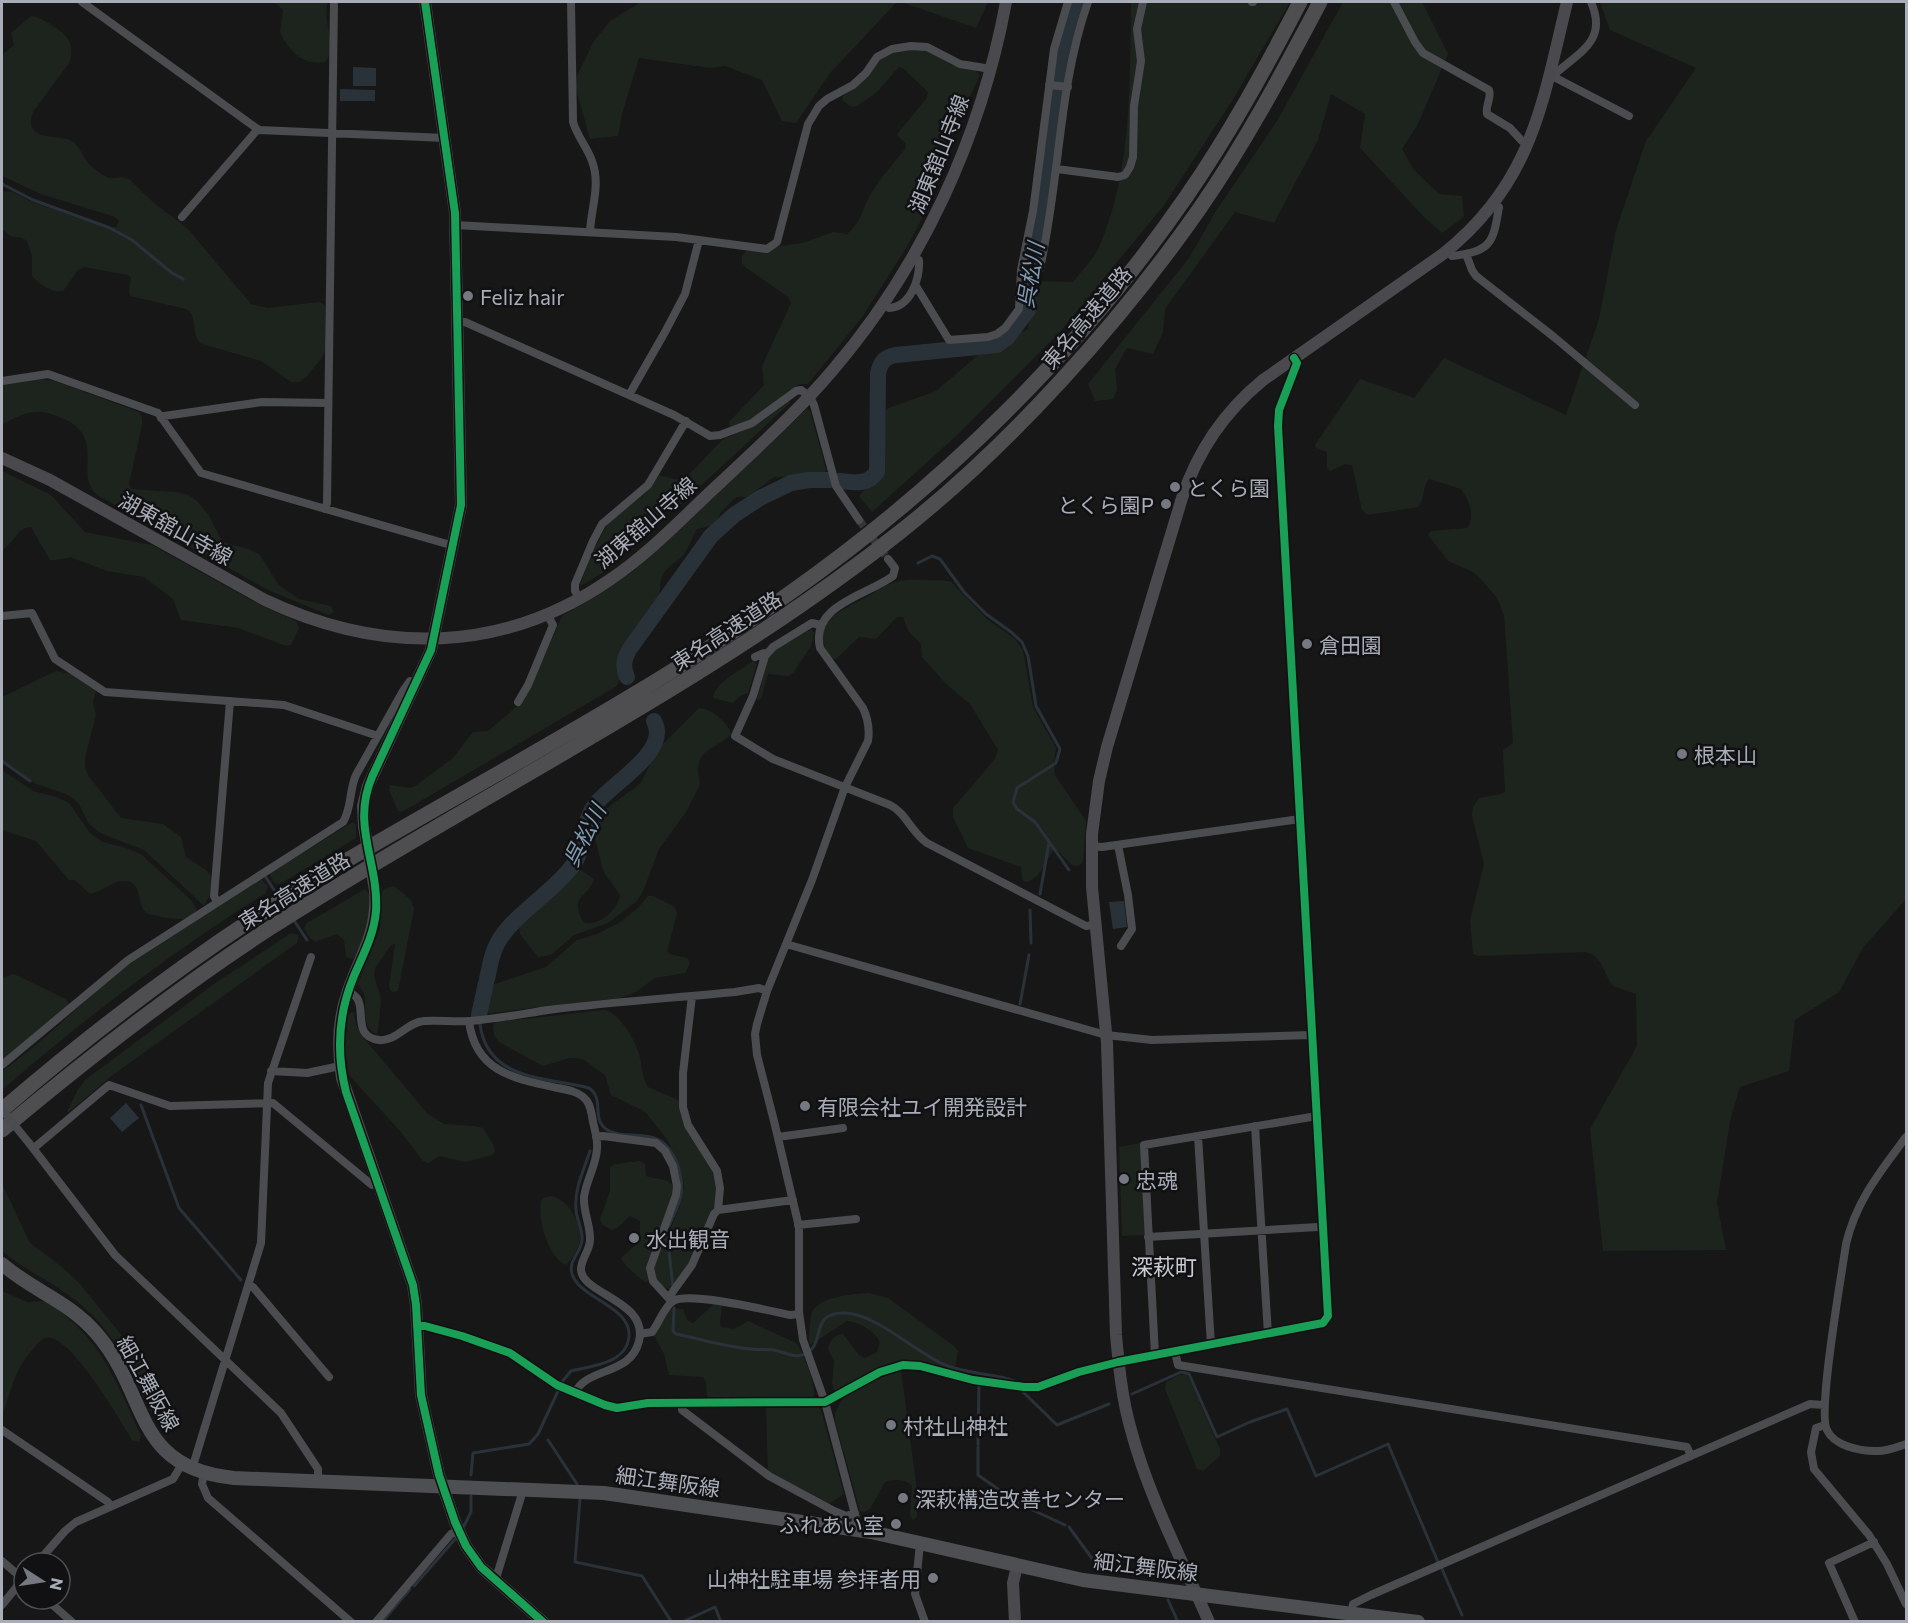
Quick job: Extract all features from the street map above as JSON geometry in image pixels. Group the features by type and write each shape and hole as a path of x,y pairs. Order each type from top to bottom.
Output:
{"highway":[{"name":"東名高速道路","path":"2,1110 59,1060 194,958 330,871 614,706 696,655 785,597 892,516 988,430 1043,374 1100,309 1147,250 1186,197 1225,137 1267,66 1300,2"},
{"name":"東名高速道路","path":"2,1130 135,1022 215,965 339,886 706,669 795,610 904,529 999,443 1056,385 1161,261 1240,146 1320,2"}],"main road":[{"name":"細江舞阪線","path":"2,1264 65,1305 98,1335 122,1371 153,1438 170,1455 193,1469 234,1478 612,1494 855,1530 1089,1581 1418,1622"}],"street":[{"path":"82,2 258,129 445,138"},
{"path":"325,509 327,503 334,2"},
{"path":"425,2 453,195 460,515 434,640 368,786 363,806 364,826 375,890 374,926 348,992 339,1034 340,1066 346,1092 413,1285 421,1395 443,1486 458,1531 473,1557 494,1579 543,1622"},
{"path":"571,2 573,122 592,160 596,179 590,232"},
{"name":"湖東舘山寺線","path":"2,458 51,480 287,610 354,632 434,640 491,632 547,615 612,578 642,554 774,433 810,397 846,355 883,304 913,256 955,174 991,69 1006,2"},
{"path":"916,286 949,339 993,336 1002,331 1016,315 1057,38 1068,2"},
{"path":"1040,268 1049,225 1075,42 1088,2"},
{"path":"1057,169 1118,177 1125,175 1130,167 1133,157 1134,99 1141,61 1137,29 1143,2"},
{"path":"1394,2 1419,48 1429,57 1489,90 1487,114 1510,128 1528,144"},
{"path":"1209,1622 1139,1457 1126,1411 1118,1362 1106,1035 1092,887 1092,846 1102,764 1187,482 1201,453 1228,413 1257,385 1448,251 1465,236 1494,203 1510,180 1539,115 1552,76 1567,2"},
{"path":"1552,76 1592,41 1597,20 1591,2"},
{"path":"455,225 699,240 767,249 777,242 812,114 827,99 860,80 877,57 892,49 919,46 934,50 960,64 991,69"},
{"path":"1552,76 1629,116"},
{"path":"1050,85 1067,87"},
{"path":"182,217 258,129"},
{"path":"1448,251 1452,256 1466,254 1483,248 1493,238 1499,207 1494,203"},
{"path":"629,395 685,294 699,240"},
{"path":"1466,254 1476,276 1635,405"},
{"path":"883,304 889,308 899,306 916,286 920,269 919,260 913,256"},
{"path":"456,322 465,322 715,436 759,419 799,389 810,397 814,405 836,486 860,520"},
{"path":"417,1326 462,1336 510,1353 550,1380 575,1393 604,1406 617,1408 648,1403 825,1402 879,1372 903,1365 920,1366 973,1380 1031,1388 1118,1362 1323,1323 1329,1316 1278,426 1279,410 1297,363 1294,358"},
{"path":"2,381 48,374 158,413 201,473 454,546"},
{"path":"161,418 262,402 328,403"},
{"path":"580,598 575,584 597,532 608,517 648,485 686,421"},
{"path":"855,1530 855,1513 825,1402 807,1353 799,1314 798,1225 755,1045 757,1024 767,991 812,880 845,787 868,741 869,724 862,708 820,648 818,640 820,625 829,612 893,576 895,568 888,559"},
{"path":"2,616 32,613 55,659 105,692 284,705 378,736"},
{"path":"518,702 528,685 553,625 547,615"},
{"path":"820,625 812,623 773,647 766,654 753,696 735,736 773,759 895,808 918,836 927,843 1086,926 1095,925"},
{"path":"755,657 766,654"},
{"path":"2,1065 118,967 343,822 353,780 403,691 410,681 416,684"},
{"path":"217,902 214,896 230,701"},
{"path":"1092,846 1118,845 1300,819"},
{"path":"1118,845 1132,928 1121,946"},
{"path":"786,944 1106,1035 1146,1040 1312,1035"},
{"path":"48,1551 70,1526 82,1518 193,1469 261,1243 268,1083 310,957"},
{"path":"348,992 354,994 359,1000 361,1024 366,1033 375,1039 390,1038 418,1022 469,1021 759,988 767,991"},
{"path":"692,996 683,1072 683,1107 688,1125 717,1171 720,1188 718,1210"},
{"path":"469,1021 472,1040 476,1048 487,1061 501,1071 516,1079 571,1091 582,1096 589,1105 597,1151 584,1195 591,1239 581,1272 588,1282 633,1314 639,1323 640,1334 635,1350 623,1364 582,1383 575,1393"},
{"path":"271,1071 307,1073 340,1066"},
{"path":"32,1146 109,1085 170,1106 273,1103 372,1185 378,1182"},
{"path":"2,1110 115,1255 281,1413 318,1469 318,1481"},
{"path":"1155,1355 1144,1145 1311,1117"},
{"path":"1255,1126 1268,1334"},
{"path":"778,1137 843,1128"},
{"path":"1198,1136 1211,1345"},
{"path":"596,1137 650,1142 661,1146 669,1157 676,1176 676,1195 650,1268 653,1281 671,1299 719,1301 790,1315 799,1314"},
{"path":"1906,1137 1862,1200 1850,1228 1824,1405 1827,1432 1840,1443 1877,1452 1906,1444"},
{"path":"640,1334 652,1332 692,1265 706,1228 718,1210 793,1200"},
{"path":"798,1225 856,1219"},
{"path":"1148,1237 1318,1227"},
{"path":"248,1286 253,1287 330,1377"},
{"path":"1175,1352 1178,1365 1688,1447 1691,1456"},
{"path":"682,1403 682,1410 769,1476 834,1511 846,1516 855,1513"},
{"path":"1351,1613 1353,1604 1810,1404 1824,1405"},
{"path":"1825,1425 1816,1428 1811,1452 1814,1469 1874,1542 1906,1604"},
{"path":"2,1430 108,1502 110,1506"},
{"path":"193,1469 208,1497 351,1622"},
{"path":"494,1579 518,1509 521,1489"},
{"path":"376,1622 451,1534 458,1531"},
{"path":"1855,1622 1829,1563 1874,1542"},
{"path":"920,1543 915,1594 925,1622"},
{"path":"1015,1622 1013,1583 1017,1566"},
{"path":"2,1605 12,1593"},
{"path":"60,1611 72,1622"}],"shaded area":[{"path":"274,2 328,2 326,9 330,49 325,62 310,62 292,51 280,32 283,10"},
{"path":"641,2 897,2 830,73 796,123 782,121 762,80 725,66 710,68 639,58 622,114 618,136 590,139 574,82 594,41 610,21"},
{"path":"901,2 988,2 976,28"},
{"path":"1131,2 1290,2 1232,101 1164,205 1059,333 955,437 872,512 859,496 882,469 886,409 936,391 978,355 1028,329 1035,281 1073,282 1098,250 1110,216 1124,156 1129,94"},
{"path":"1343,2 1422,2 1448,54 1418,124 1402,149 1414,170 1439,194 1462,196 1464,217 1442,233 1424,217 1360,148 1365,114 1331,94 1318,140 1274,223 1235,212 1165,309 1163,332 1153,354 1127,348 1115,369 1117,390 1113,399 1095,401 1088,384 1189,258 1216,211 1277,121"},
{"path":"1600,2 1906,2 1906,899 1863,948 1839,992 1795,1020 1789,1071 1740,1087 1730,1121 1717,1203 1726,1250 1603,1251 1590,1129 1637,1046 1636,994 1613,986 1596,957 1585,952 1478,956 1473,954 1470,920 1484,864 1472,816 1473,807 1479,798 1505,792 1503,750 1513,743 1504,615 1497,598 1480,578 1473,572 1448,561 1428,535 1431,531 1467,528 1471,513 1467,498 1461,489 1429,479 1418,507 1368,515 1362,510 1352,465 1346,464 1330,471 1327,468 1327,452 1316,448 1315,445 1360,379 1414,398 1444,358 1566,415 1599,319 1616,230 1646,141 1696,68 1610,30"},
{"path":"31,16 45,21 61,32 70,42 72,51 69,63 33,112 31,122 36,132 74,142 88,163 103,175 110,178 129,179 153,202 188,229 251,304 268,308 319,302 325,305 326,348 323,356 300,382 291,382 261,361 202,344 196,336 190,312 186,309 130,296 131,278 128,275 84,267 78,270 63,291 54,291 32,276 32,256 27,241 10,236 2,229 2,191 13,192 32,202 103,227 116,227 119,221 115,217 41,194 2,176 2,55 14,45 11,33"},
{"path":"926,50 952,65 975,70 980,75 938,166 927,209 908,245 863,316 808,384 799,384 750,420 730,427 729,422 764,385 762,366 791,303 788,297 745,267 742,263 742,256 746,251 802,243 834,232 847,234 852,229 883,175 905,149 906,144 898,133 926,99 928,92 899,67 876,93 857,106 851,107 842,100 843,96 862,82 879,60 893,53"},
{"path":"353,67 376,68 376,86 353,86"},
{"path":"340,89 375,90 375,101 340,101"},
{"path":"39,379 55,381 139,412 142,425 129,484 131,489 189,495 208,514 221,539 226,543 259,554 279,585 299,599 331,606 334,612 329,615 270,591 97,495 90,486 84,436 77,427 64,419 46,413 32,412 2,424 2,384"},
{"path":"789,401 790,403 677,508 668,508 621,552 613,566 580,586 590,557 607,525 645,494 659,475 683,481 722,440 761,422"},
{"path":"807,409 810,411 826,469 825,475 774,477 747,497 734,499 721,512 715,525 697,529 686,551 664,573 658,605 625,650 617,686 402,812 398,811 389,790 390,785 411,788 418,784 453,758 473,732 488,731 522,702 562,616 632,572"},
{"path":"2,471 51,495 85,532 152,545 262,606 296,621 299,628 291,645 286,646 238,628 181,620 173,599 144,577 107,571 70,557 50,560 31,527 22,530 2,550"},
{"path":"907,580 951,582 987,619 1015,639 1023,650 1033,707 1056,748 1055,775 1086,821 1083,862 1078,866 1072,865 1054,850 1035,878 1025,882 1022,879 1021,867 968,848 953,817 953,808 995,759 998,750 970,704 946,684 922,657 921,644 908,631 903,617 897,617 876,639 859,637 836,659 833,659 825,647 822,637 829,620 885,586"},
{"path":"811,629 814,633 811,646 793,673 789,676 768,674 761,699 757,700 768,658 775,650"},
{"path":"753,661 757,664 748,693 740,696 733,703 713,698 723,682"},
{"path":"56,671 71,674 96,691 93,702 96,715 85,758 88,775 121,818 163,824 181,837 186,857 211,876 210,895 204,906 144,850 100,833 89,824 79,804 73,798 36,784 2,759 2,697"},
{"path":"699,708 719,717 731,734 702,756 698,768 699,787 686,812 659,849 637,901 608,923 574,935 551,955 538,957 520,934 519,925 575,870 581,870 594,879 579,901 579,913 583,922 601,920 615,906 620,895 602,866 593,831 595,817 641,783 657,750"},
{"path":"2,770 33,791 57,797 69,803 90,833 103,842 141,854 191,900 196,907 196,912 184,919 147,913 141,905 137,889 131,882 116,882 90,894 75,880 69,880 36,841 2,830"},
{"path":"353,822 356,825 356,838 280,884 274,883 270,875 272,871"},
{"path":"261,879 268,886 266,893 197,938 130,986 2,1090 2,1071 19,1059 114,976"},
{"path":"394,886 411,900 414,909 398,991 393,992 389,986 395,944 391,945 375,968 374,975 381,999 376,1034 371,1031 366,1022 365,997 358,984 380,928 382,891"},
{"path":"365,889 369,894 369,919 362,944 353,959 346,957 344,940 337,934 315,942 310,938 304,928 307,923"},
{"path":"648,896 653,896 675,907 677,913 667,952 687,958 690,963 685,973 655,978 636,992 620,998 489,1013 484,1011 487,992 492,985 546,967 577,940 597,934 619,923 638,908"},
{"path":"1124,901 1127,927 1113,929 1109,902"},
{"path":"291,933 299,935 297,943 110,1077 67,1112 85,1080 214,984"},
{"path":"14,974 66,999 69,1005 2,1062 2,978"},
{"path":"604,1010 621,1021 630,1034 639,1054 643,1076 648,1087 680,1102 685,1126 714,1172 717,1188 715,1209 702,1232 690,1263 671,1290 660,1286 655,1280 653,1265 663,1238 669,1232 680,1206 684,1186 682,1174 668,1141 647,1114 611,1095 605,1075 584,1060 570,1058 543,1066 499,1042 494,1035 493,1025 497,1022"},
{"path":"352,1012 362,1036 428,1114 444,1124 483,1128 494,1146 493,1155 465,1162 439,1156 429,1163 423,1161 400,1131 349,1075 345,1048 348,1015"},
{"path":"126,1103 139,1118 122,1132 110,1118"},
{"path":"1141,1143 1146,1235 1122,1236 1119,1147"},
{"path":"640,1161 645,1164 646,1176 668,1181 673,1186 671,1203 648,1261 649,1280 646,1282 632,1272 621,1258 640,1241 640,1221 630,1216 617,1228 611,1230 603,1225 600,1219 610,1191 610,1167 615,1164"},
{"path":"2,1184 30,1243 79,1283 146,1365 155,1385 158,1407 154,1412 149,1410 127,1363 98,1321 71,1297 2,1251"},
{"path":"551,1196 563,1201 573,1213 579,1227 579,1243 566,1265 554,1255 543,1228 541,1201"},
{"path":"2,1291 27,1302 47,1302 82,1331 114,1378 141,1436 139,1442 132,1440 80,1362 67,1348 55,1340 45,1338 38,1343 23,1363 14,1380 2,1416"},
{"path":"869,1293 888,1298 954,1346 958,1351 955,1368 949,1370 921,1362 902,1361 882,1367 837,1391 834,1390 832,1383 834,1361 828,1349 833,1338 843,1334 859,1355 865,1358 877,1352 880,1342 866,1328 847,1321 810,1345 812,1312 822,1302 829,1299"},
{"path":"714,1304 722,1306 721,1327 734,1329 748,1321 796,1343 809,1370 813,1398 713,1399 707,1396 706,1382 703,1377 669,1375 664,1354 654,1335 669,1310 683,1309 687,1320 693,1323"},
{"path":"901,1370 918,1498 917,1517 913,1520 910,1516 912,1486 903,1481 885,1482 870,1509 860,1511 835,1421 836,1411 848,1394 868,1381"},
{"path":"1179,1375 1186,1375 1189,1378 1220,1449 1220,1456 1203,1471 1197,1469 1165,1389 1166,1382"},
{"path":"818,1407 821,1410 844,1494 827,1505 768,1473 766,1408"}],"waterway":[{"name":"呉松川","path":"839,481 865,481 877,472 878,374 881,364 886,359 896,355 997,345 1007,338 1028,310 1030,271 1042,213 1062,62 1066,40 1078,2"},
{"path":"2,184 33,200 110,228 132,240 172,273 183,279"},
{"name":"呉松川","path":"627,677 624,665 629,651 711,536 734,515 760,498 791,483 830,480"},
{"path":"918,563 932,556 940,559 964,592 986,614 1022,642 1028,656 1036,706 1060,749 1056,763 1017,788 1013,802 1017,809 1035,822 1069,870"},
{"name":"呉松川","path":"487,979 493,952 504,934 573,865 595,805 647,755 654,744 657,733 654,721"},
{"path":"2,761 30,781"},
{"path":"1040,894 1049,843"},
{"path":"265,876 278,896"},
{"path":"1030,910 1031,943"},
{"path":"293,919 307,940"},
{"path":"1020,1004 1029,955"},
{"name":"呉松川","path":"479,1015 486,983"},
{"path":"480,1024 485,1043 494,1056 506,1066 537,1078 589,1088 594,1092 599,1120 606,1129 622,1134 651,1137 666,1145 676,1160 682,1187 679,1203 669,1226"},
{"path":"141,1105 179,1208 241,1280"},
{"path":"561,1383 571,1371 598,1365 615,1358 622,1353 629,1336 622,1317 585,1290 572,1274 573,1261 582,1240 576,1213 576,1194 590,1151"},
{"path":"667,1232 673,1288"},
{"path":"674,1308 673,1331 676,1334 732,1347 774,1350 797,1356 812,1349 826,1318 834,1314 857,1315 883,1327 945,1365 1020,1383"},
{"path":"1132,1394 1181,1372 1189,1374 1217,1437 1287,1409 1316,1476 1388,1444 1438,1562"},
{"path":"978,1445 979,1385"},
{"path":"471,1475 473,1453 529,1444 538,1434 559,1389"},
{"path":"1022,1391 1057,1425 1109,1404"},
{"path":"548,1440 577,1484"},
{"path":"978,1447 978,1475 1018,1503"},
{"path":"464,1526 471,1512 471,1496"},
{"path":"580,1499 575,1562 642,1576 671,1621"},
{"path":"1024,1506 1065,1525"},
{"path":"1069,1527 1099,1568"},
{"path":"414,1586 457,1537 457,1539"},
{"path":"1442,1569 1462,1615"},
{"path":"382,1622 410,1589"},
{"path":"1168,1600 1178,1622"},
{"path":"682,1622 715,1607 721,1622"}],"tunnel":[{"path":"859,520 888,559"}],"cycle path":[{"path":"425,2 455,213 461,505 431,650 372,777 366,795 365,828 374,877 376,911 371,937 354,976 345,1005 340,1033 341,1062 346,1092 413,1285 421,1395 439,1475 455,1522 466,1546 481,1567 543,1622"},
{"path":"417,1326 462,1336 510,1353 557,1385 617,1408 648,1403 825,1402 880,1372 903,1365 920,1366 973,1380 1038,1387 1079,1372 1118,1362 1323,1323 1328,1316 1278,426 1279,410 1297,363 1294,358"}],"place":[{"name":"Feliz hair","path":"468,296"},
{"name":"とくら園","path":"1175,487"},
{"name":"とくら園P","path":"1166,504"},
{"name":"倉田園","path":"1307,644"},
{"name":"根本山","path":"1682,754"},
{"name":"有限会社ユイ開発設計","path":"805,1106"},
{"name":"忠魂","path":"1124,1179"},
{"name":"水出観音","path":"634,1238"},
{"name":"村社山神社","path":"891,1425"},
{"name":"深萩構造改善センター","path":"903,1498"},
{"name":"ふれあい室","path":"896,1524"},
{"name":"山神社駐車場 参拝者用","path":"933,1578"}],"district":[{"name":"深萩町","path":"1164,1266"}]}
